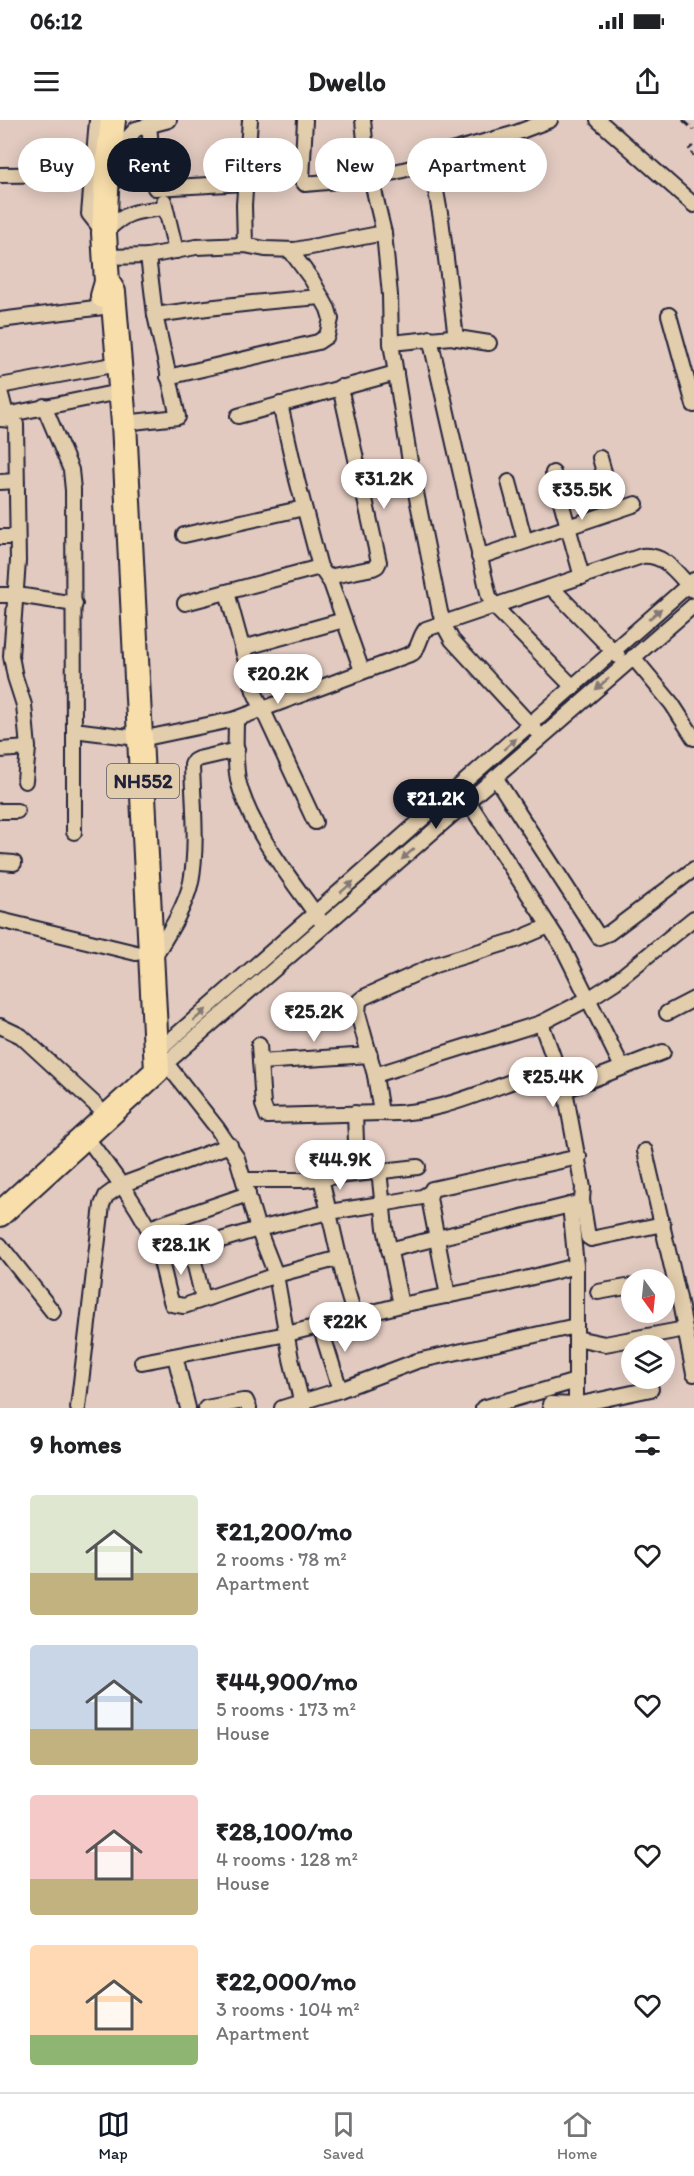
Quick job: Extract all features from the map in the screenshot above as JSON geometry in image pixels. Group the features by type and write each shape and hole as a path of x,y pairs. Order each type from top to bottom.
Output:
{"highway":[{"name":"NH552","path":"113,120 106,171 104,232 107,282 103,307 135,738"},
{"name":"NH552","path":"107,282 113,292 124,423 143,958 153,1067"},
{"path":"0,1194 97,1107 153,1067"},
{"path":"0,1214 85,1135 153,1067"}],"street":[{"path":"95,142 97,120"},
{"path":"128,138 136,129 169,120"},
{"path":"249,138 250,120"},
{"path":"305,120 302,180 305,184 315,183"},
{"path":"363,120 365,138"},
{"path":"598,120 694,205"},
{"path":"491,138 544,121"},
{"path":"149,125 150,138"},
{"path":"0,175 18,175"},
{"path":"91,192 89,214 104,232 115,222 134,211 165,208"},
{"path":"162,192 176,251"},
{"path":"245,192 245,245"},
{"path":"374,192 384,233 390,286 391,343 411,468 444,623 452,640 541,737"},
{"path":"436,192 456,338"},
{"path":"105,257 148,256 196,247 245,245 290,250 384,233"},
{"path":"168,377 323,340 327,336 330,314 312,280 290,250"},
{"path":"124,423 178,417 155,315 148,256"},
{"path":"155,315 223,305 246,305 321,297"},
{"path":"0,320 103,307"},
{"path":"669,315 694,405"},
{"path":"391,343 456,338 489,343"},
{"path":"430,339 486,586 495,607 573,687"},
{"path":"0,386 107,366"},
{"path":"238,416 396,373"},
{"path":"185,603 226,592 324,572 377,566 379,562 340,387"},
{"path":"0,391 4,417"},
{"path":"4,417 44,406 109,394"},
{"path":"280,404 304,508 324,572 362,671"},
{"path":"44,406 52,430 71,470 73,490 74,832"},
{"path":"4,417 13,420 16,424 17,595 11,656 24,705 28,748 25,782"},
{"path":"600,458 615,511"},
{"path":"553,473 582,577"},
{"path":"0,482 16,481"},
{"path":"509,482 525,541"},
{"path":"479,557 636,504"},
{"path":"184,535 304,508"},
{"path":"0,537 17,537"},
{"path":"74,730 135,738 236,719 413,653 421,634 426,629 642,556 653,555 662,559 692,586 613,651 316,914 153,1067"},
{"path":"552,588 613,651 629,661 672,704 694,738"},
{"path":"226,592 252,683 262,709 275,732 315,822"},
{"path":"0,595 17,595 75,604"},
{"path":"153,1067 324,927 694,605"},
{"path":"243,648 344,620"},
{"path":"236,719 238,782 248,807 274,855 324,927"},
{"path":"0,750 28,748"},
{"path":"0,920 143,958 184,904 191,883 194,850 192,765 194,761 237,750"},
{"path":"495,777 599,937 609,933 694,869"},
{"path":"459,789 562,946 590,998 622,1067"},
{"path":"0,811 17,811"},
{"path":"375,1075 541,1023 590,998 615,982 694,918"},
{"path":"381,1113 375,1075 358,1014 359,1001 435,966 516,940 549,926"},
{"path":"667,1013 694,999"},
{"path":"541,1023 565,1090 584,1188 576,1202 576,1404"},
{"path":"0,1026 21,1036 97,1107"},
{"path":"259,1045 263,1106 267,1116 399,1114 427,1109 516,1080"},
{"path":"565,1090 663,1052"},
{"path":"260,1062 370,1056"},
{"path":"153,1067 230,1145 237,1158 258,1229 276,1275 302,1405"},
{"path":"355,1113 357,1172"},
{"path":"85,1135 149,1228 160,1258 172,1304 184,1306 276,1275 340,1258"},
{"path":"78,1408 102,1205 106,1196 121,1185 230,1145"},
{"path":"645,1150 663,1224 669,1269"},
{"path":"160,1258 258,1229 329,1212 422,1197 439,1186 579,1157"},
{"path":"244,1180 303,1180 357,1172 418,1167"},
{"path":"379,1170 381,1203 401,1305"},
{"path":"321,1178 355,1317"},
{"path":"429,1193 448,1296"},
{"path":"149,1228 248,1194"},
{"path":"576,1202 588,1237 591,1239 663,1224"},
{"path":"389,1250 576,1202"},
{"path":"0,1245 52,1312"},
{"path":"190,1249 203,1299"},
{"path":"142,1362 286,1334 401,1305 576,1266"},
{"path":"598,1292 621,1288"},
{"path":"675,1296 685,1329 694,1374"},
{"path":"320,1326 334,1392 332,1408"},
{"path":"282,1408 302,1405 417,1361 576,1332 605,1344 685,1329"},
{"path":"175,1356 188,1408"},
{"path":"492,1407 576,1381"},
{"path":"550,1404 576,1404 651,1389"},
{"path":"206,1408 246,1401 249,1408"}],"path":[{"path":"693,146 688,150 694,156"}],"railway":[{"path":"683,120 694,130"}]}
